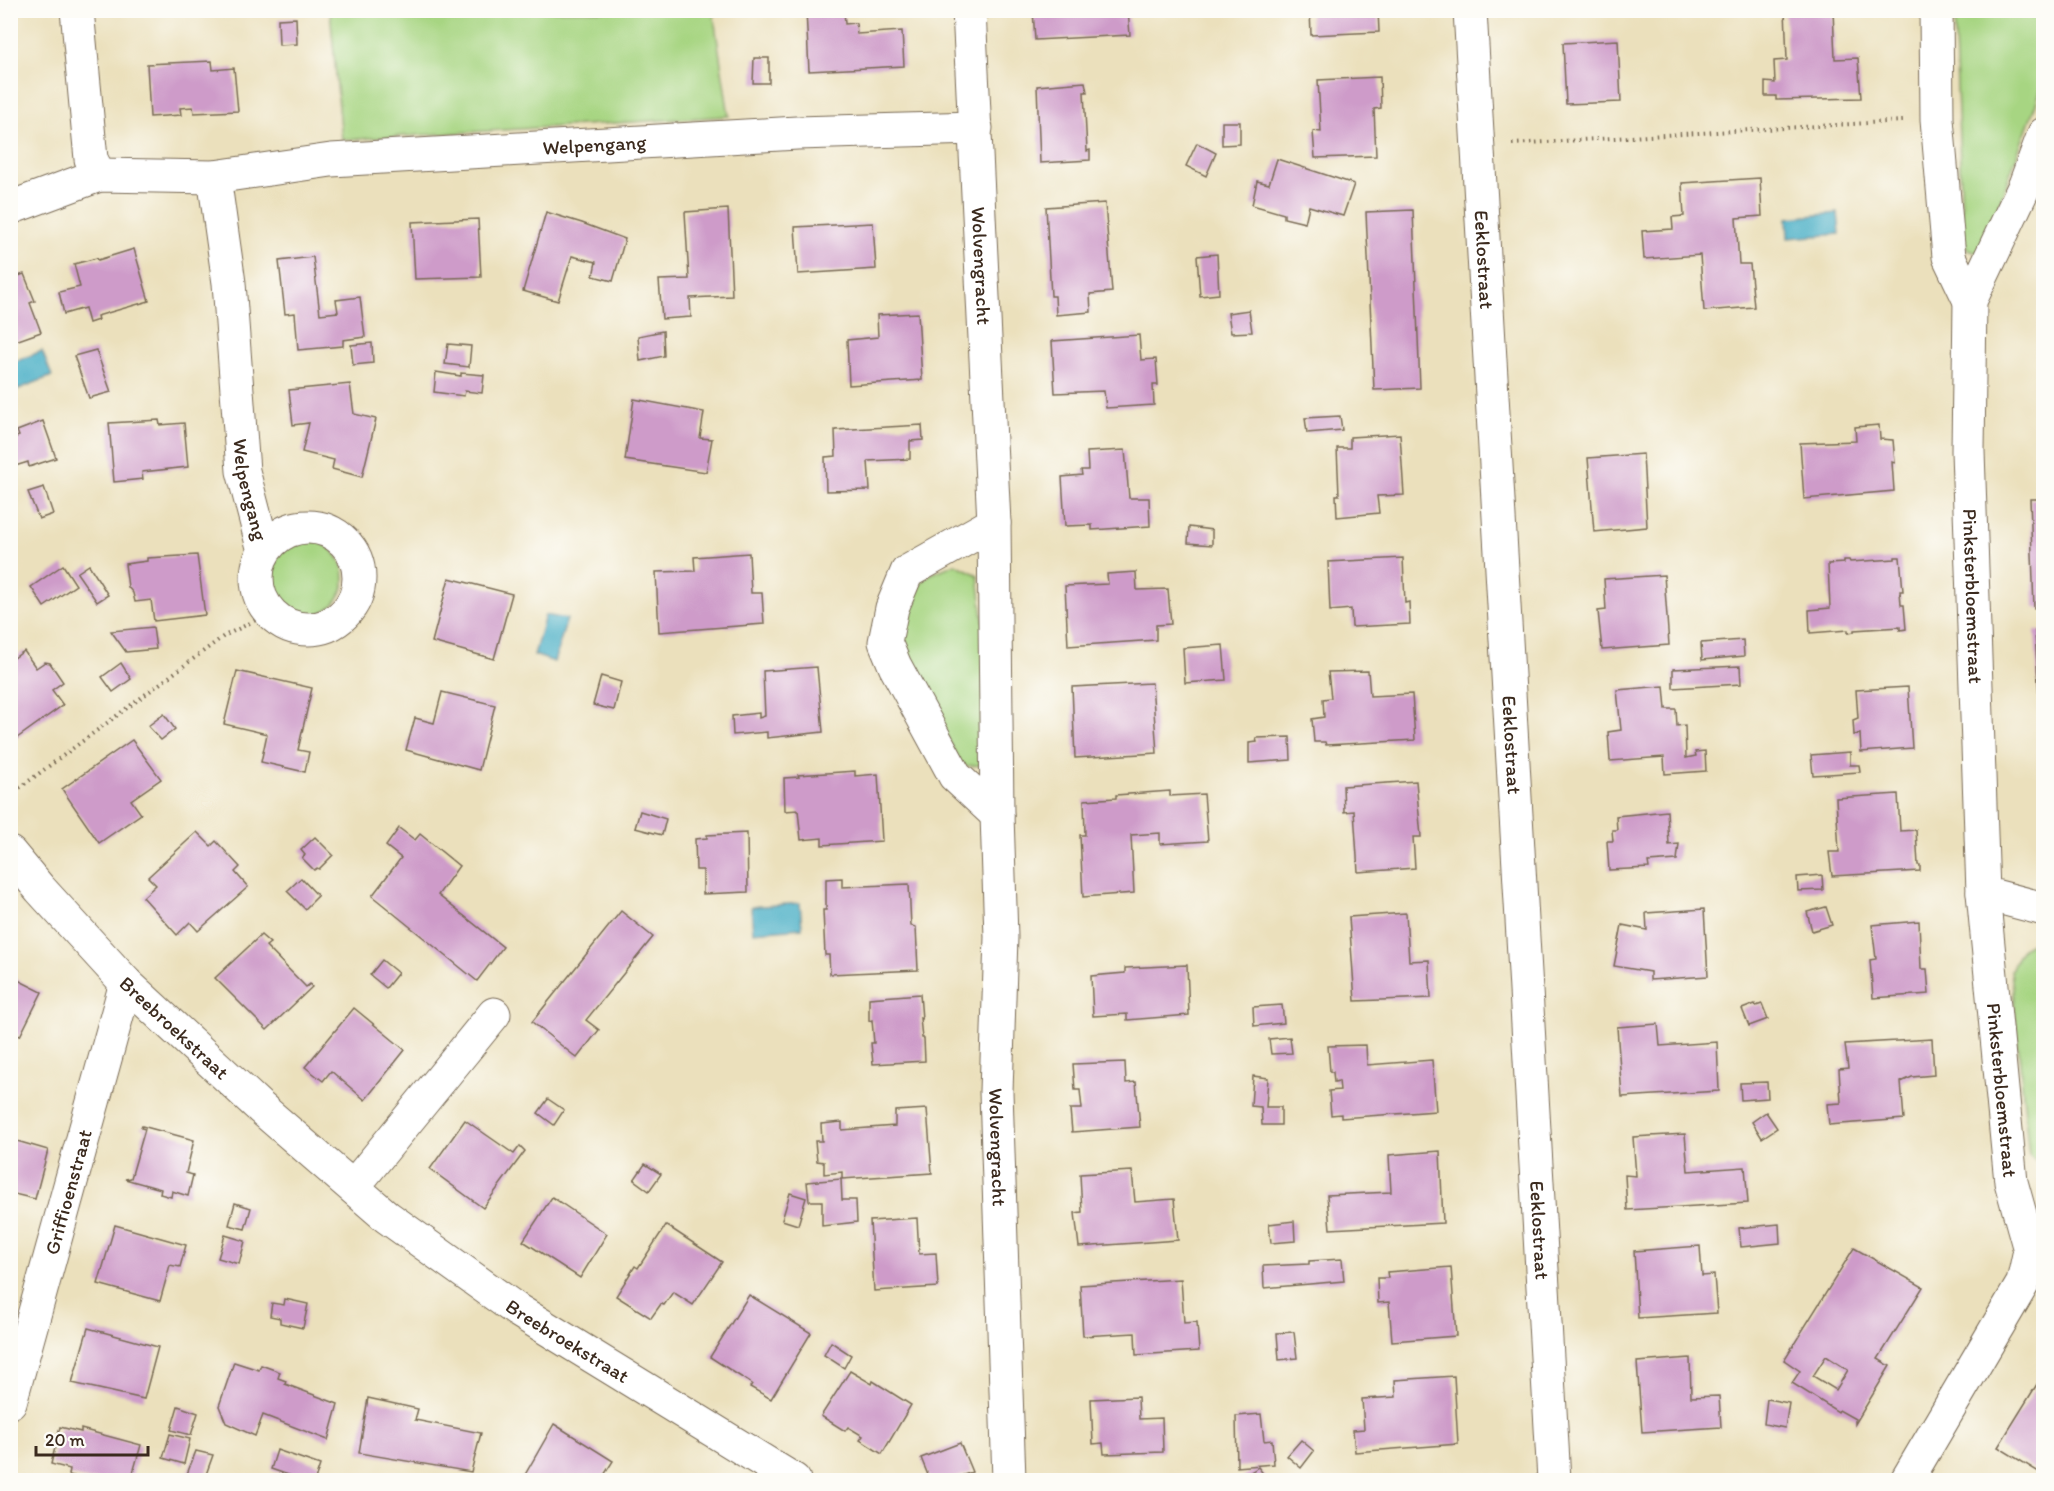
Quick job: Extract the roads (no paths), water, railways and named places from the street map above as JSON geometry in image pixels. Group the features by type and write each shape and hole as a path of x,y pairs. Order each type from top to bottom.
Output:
{"street":[{"path":"77,10 91,159 99,175"},
{"name":"Wolvengracht","path":"969,10 994,523 997,815 1001,937 996,1092 1009,1480"},
{"name":"Eeklostraat","path":"1470,10 1554,1480"},
{"name":"Pinksterbloemstraat","path":"1936,10 1937,119 1949,257 1970,301"},
{"name":"Welpengang","path":"10,208 99,175 214,177 331,160 797,133 976,128"},
{"name":"Pinksterbloemstraat","path":"1907,1480 2033,1291 2037,1240 2011,1182 1983,893 1968,452 1970,301 2025,185 2043,134"},
{"name":"Welpengang","path":"214,177 229,283 243,471 264,551 258,566 257,583 261,598 270,613 284,623 300,628 317,628 333,623 347,612 356,598 360,581 358,564 351,549 339,537 324,529 307,526 290,529 276,538 264,551"},
{"path":"994,523 907,572 892,608 885,642 895,666 954,776 997,815"},
{"name":"Breebroekstraat","path":"10,853 25,883 126,983 261,1108 387,1217 517,1310 794,1480"},
{"path":"1983,893 2043,909"},
{"name":"Griffioenstraat","path":"10,1402 126,983"},
{"path":"353,1187 494,1014"}],"water":[{"path":"1838,213 1840,234 1788,238 1787,218"},
{"path":"42,351 52,376 11,392 11,363"},
{"path":"545,615 567,619 554,662 534,655"},
{"path":"800,903 802,928 753,932 751,907"}]}
